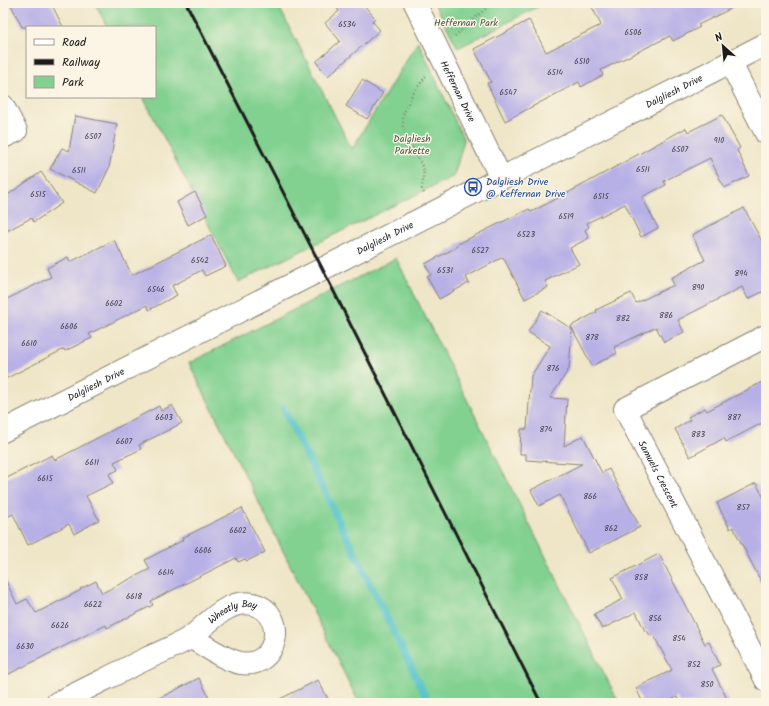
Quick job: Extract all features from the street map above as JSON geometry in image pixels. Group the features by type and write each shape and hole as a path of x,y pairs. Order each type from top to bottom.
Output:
{"street":[{"name":"Heffernan Drive","path":"415,3 501,178"},
{"name":"Dalgliesh Drive","path":"3,431 766,44"},
{"path":"730,62 766,133"},
{"path":"3,106 9,134"},
{"name":"Samuels Crescent","path":"766,336 625,409 766,680"},
{"path":"57,703 190,637"}],"path":[{"path":"433,212 422,189 424,170 403,129 403,115 412,95 442,57 448,42 492,3"}],"green space":[{"name":"Dalgliesh Parkette","path":"95,3 277,3 352,149 418,41 464,140 454,176 238,282 144,98 156,98 156,26 106,26"},
{"name":"Heffernan Park","path":"440,3 545,3 458,48 435,5"},
{"path":"396,258 619,703 359,703 189,363"}],"building":[{"path":"10,3 51,3 62,26 26,26 22,27"},
{"path":"332,3 362,3 375,18 372,21 380,30 328,76 316,62 340,41 325,23 339,11"},
{"path":"590,3 742,3 698,25 700,27 673,41 670,36 601,70 603,75 581,87 579,82 505,121 487,83 491,82 474,49 529,20 546,52 601,25"},
{"path":"362,80 383,93 367,119 346,106"},
{"path":"722,115 740,148 737,150 749,176 724,188 710,158 664,181 666,185 642,197 658,228 641,237 625,204 587,223 589,227 585,230 589,238 570,248 579,264 545,281 548,287 525,299 503,257 466,277 469,283 439,299 427,277 431,275 425,264 457,247 456,245 490,228 529,209 531,212 686,128 688,132"},
{"path":"75,116 117,124 109,168 97,193 50,169 62,148 69,151"},
{"path":"41,172 62,203 34,222 31,218 3,233 3,198"},
{"path":"195,192 207,215 188,225 177,202"},
{"path":"744,208 766,249 766,290 748,299 742,287 678,320 684,332 664,342 656,327 614,347 617,353 592,366 571,326 597,312 596,310 631,293 636,303 674,285 671,278 705,260 692,235"},
{"path":"211,235 226,266 205,276 202,270 172,286 177,295 149,310 147,305 89,334 92,338 65,351 64,349 3,380 3,301 51,277 47,268 68,257 70,262 114,240 132,275"},
{"path":"542,310 572,329 569,369 550,398 567,399 564,446 583,436 602,473 609,469 640,527 589,553 560,495 539,506 531,490 582,464 526,460 526,454 520,454 521,429 527,429 531,376 550,346 528,332"},
{"path":"766,380 766,421 726,442 724,438 690,457 675,429 690,420 688,417 705,408 707,411"},
{"path":"172,405 182,423 139,445 141,449 114,462 118,470 109,474 113,483 86,496 99,520 74,534 69,524 28,545 13,514 3,519 3,480 52,455 55,460 159,406 161,411"},
{"path":"756,483 766,502 766,591 733,527 730,529 717,503"},
{"path":"242,508 265,552 247,561 245,559 238,562 236,558 151,601 153,605 107,628 106,625 3,677 3,575 17,604 27,599 36,613 96,581 102,593 150,569 145,560 183,540 182,538"},
{"path":"659,554 705,644 709,642 720,665 712,669 729,703 680,703 677,697 665,703 643,703 636,688 672,670 653,634 650,636 647,630 645,631 636,612 602,629 594,614 623,599 612,578"},
{"path":"199,678 212,703 150,703"},
{"path":"318,680 330,703 272,703"}],"waterway":[{"path":"283,408 429,703"}],"railway":[{"path":"186,3 322,268 541,703"}],"place":[{"name":"Dalgliesh Drive @ Keffernan Drive","path":"473,187"}]}
